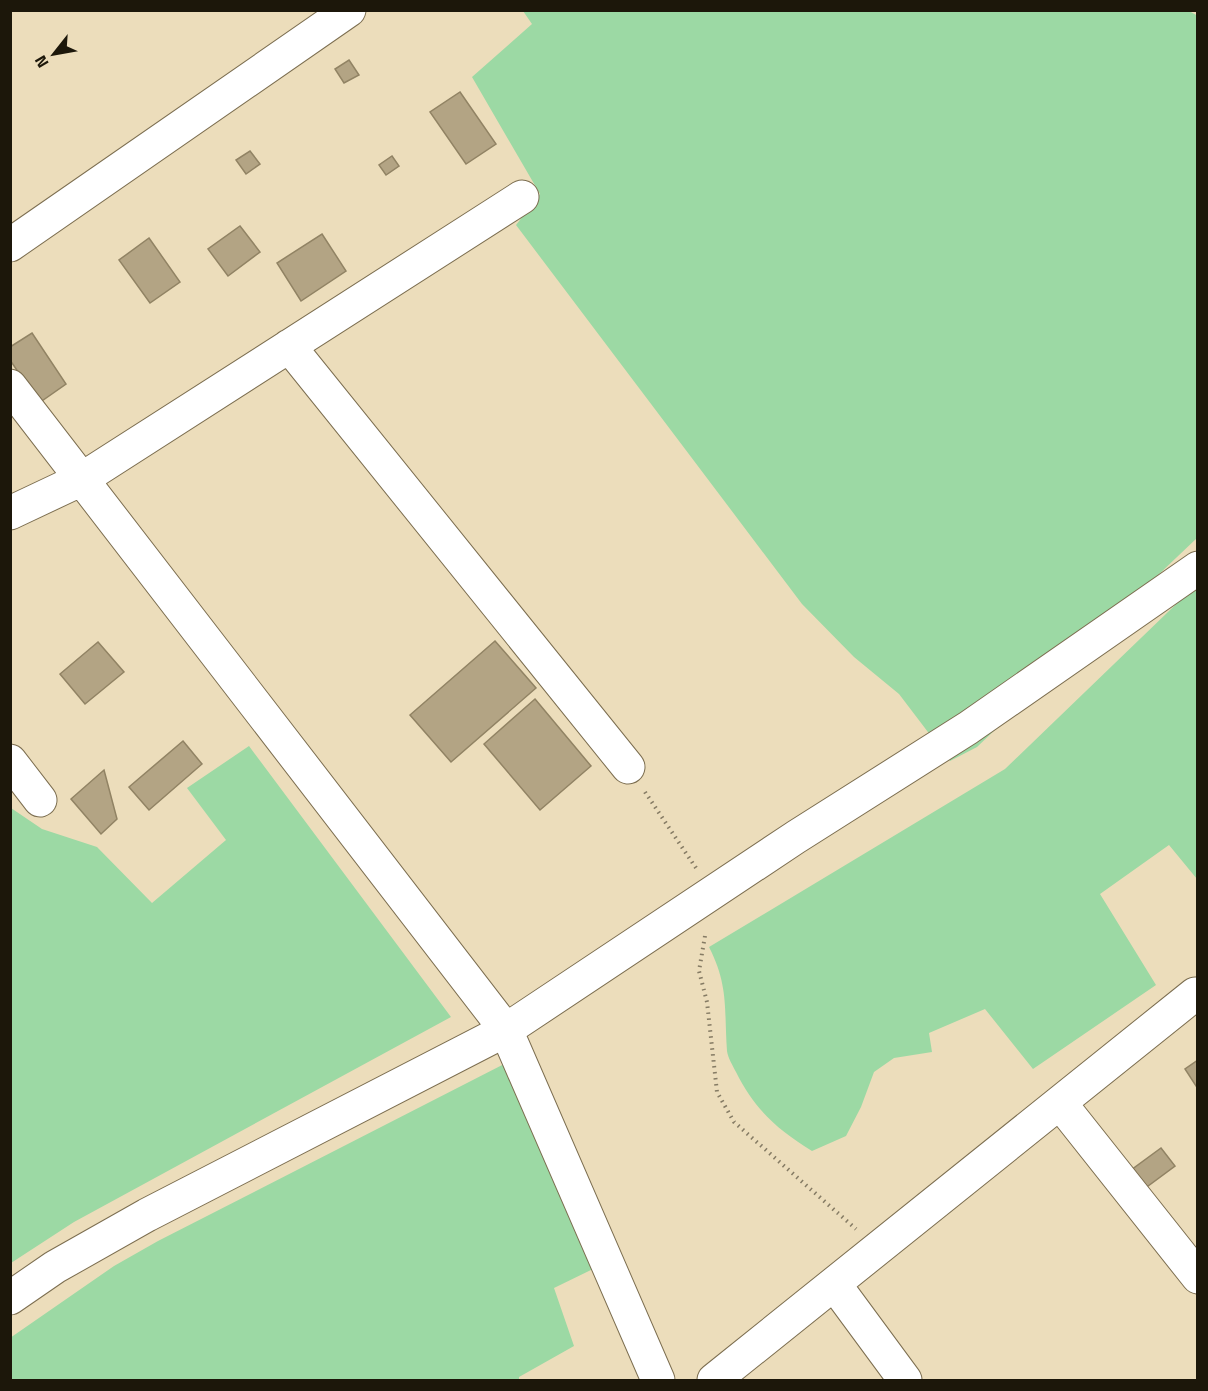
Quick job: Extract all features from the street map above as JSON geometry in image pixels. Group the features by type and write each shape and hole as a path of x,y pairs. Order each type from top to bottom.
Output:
{"street":[{"path":"10,245 349,10"},
{"path":"10,513 82,479 522,197"},
{"path":"289,346 628,767"},
{"path":"10,386 506,1029 658,1380"},
{"path":"10,1298 55,1267 147,1215 506,1029 968,728 1197,568"},
{"path":"10,761 40,800"},
{"path":"714,1380 879,1250 1195,994"},
{"path":"1060,1103 1197,1276"},
{"path":"835,1285 905,1380"}],"path":[{"path":"628,767 713,893 699,970 707,1002 717,1092 723,1106 734,1122 879,1250"}],"green space":[{"path":"523,11 1189,11 1198,16 1197,538 977,747 950,761 899,694 854,657 802,604 516,225 540,194 472,77 532,24"},
{"path":"1197,584 1197,879 1169,845 1100,894 1156,985 1033,1069 985,1009 929,1033 932,1052 894,1058 874,1072 861,1107 846,1136 812,1151 788,1135 759,1108 729,1059 723,986 709,947 1005,769"},
{"path":"249,746 451,1017 74,1222 11,1263 11,808 42,829 97,847 152,903 226,840 187,788"},
{"path":"510,1061 593,1269 554,1288 574,1346 519,1377 519,1380 11,1380 10,1338 114,1266 158,1241"}],"building":[{"path":"349,60 359,75 344,83 335,69"},
{"path":"460,92 496,144 466,164 430,112"},
{"path":"250,151 260,164 246,174 236,160"},
{"path":"392,156 399,166 386,175 379,165"},
{"path":"240,226 260,252 228,276 208,249"},
{"path":"322,234 346,271 301,301 277,263"},
{"path":"149,238 180,282 150,303 119,260"},
{"path":"32,333 66,384 39,403 10,360 10,347"},
{"path":"495,641 536,688 451,762 410,715"},
{"path":"98,642 124,672 85,704 60,674"},
{"path":"535,699 591,766 540,810 484,744"},
{"path":"183,741 202,764 149,810 129,787"},
{"path":"104,770 117,819 101,834 71,799"},
{"path":"1198,1060 1198,1089 1185,1069"},
{"path":"1161,1148 1175,1166 1140,1192 1127,1173"}]}
